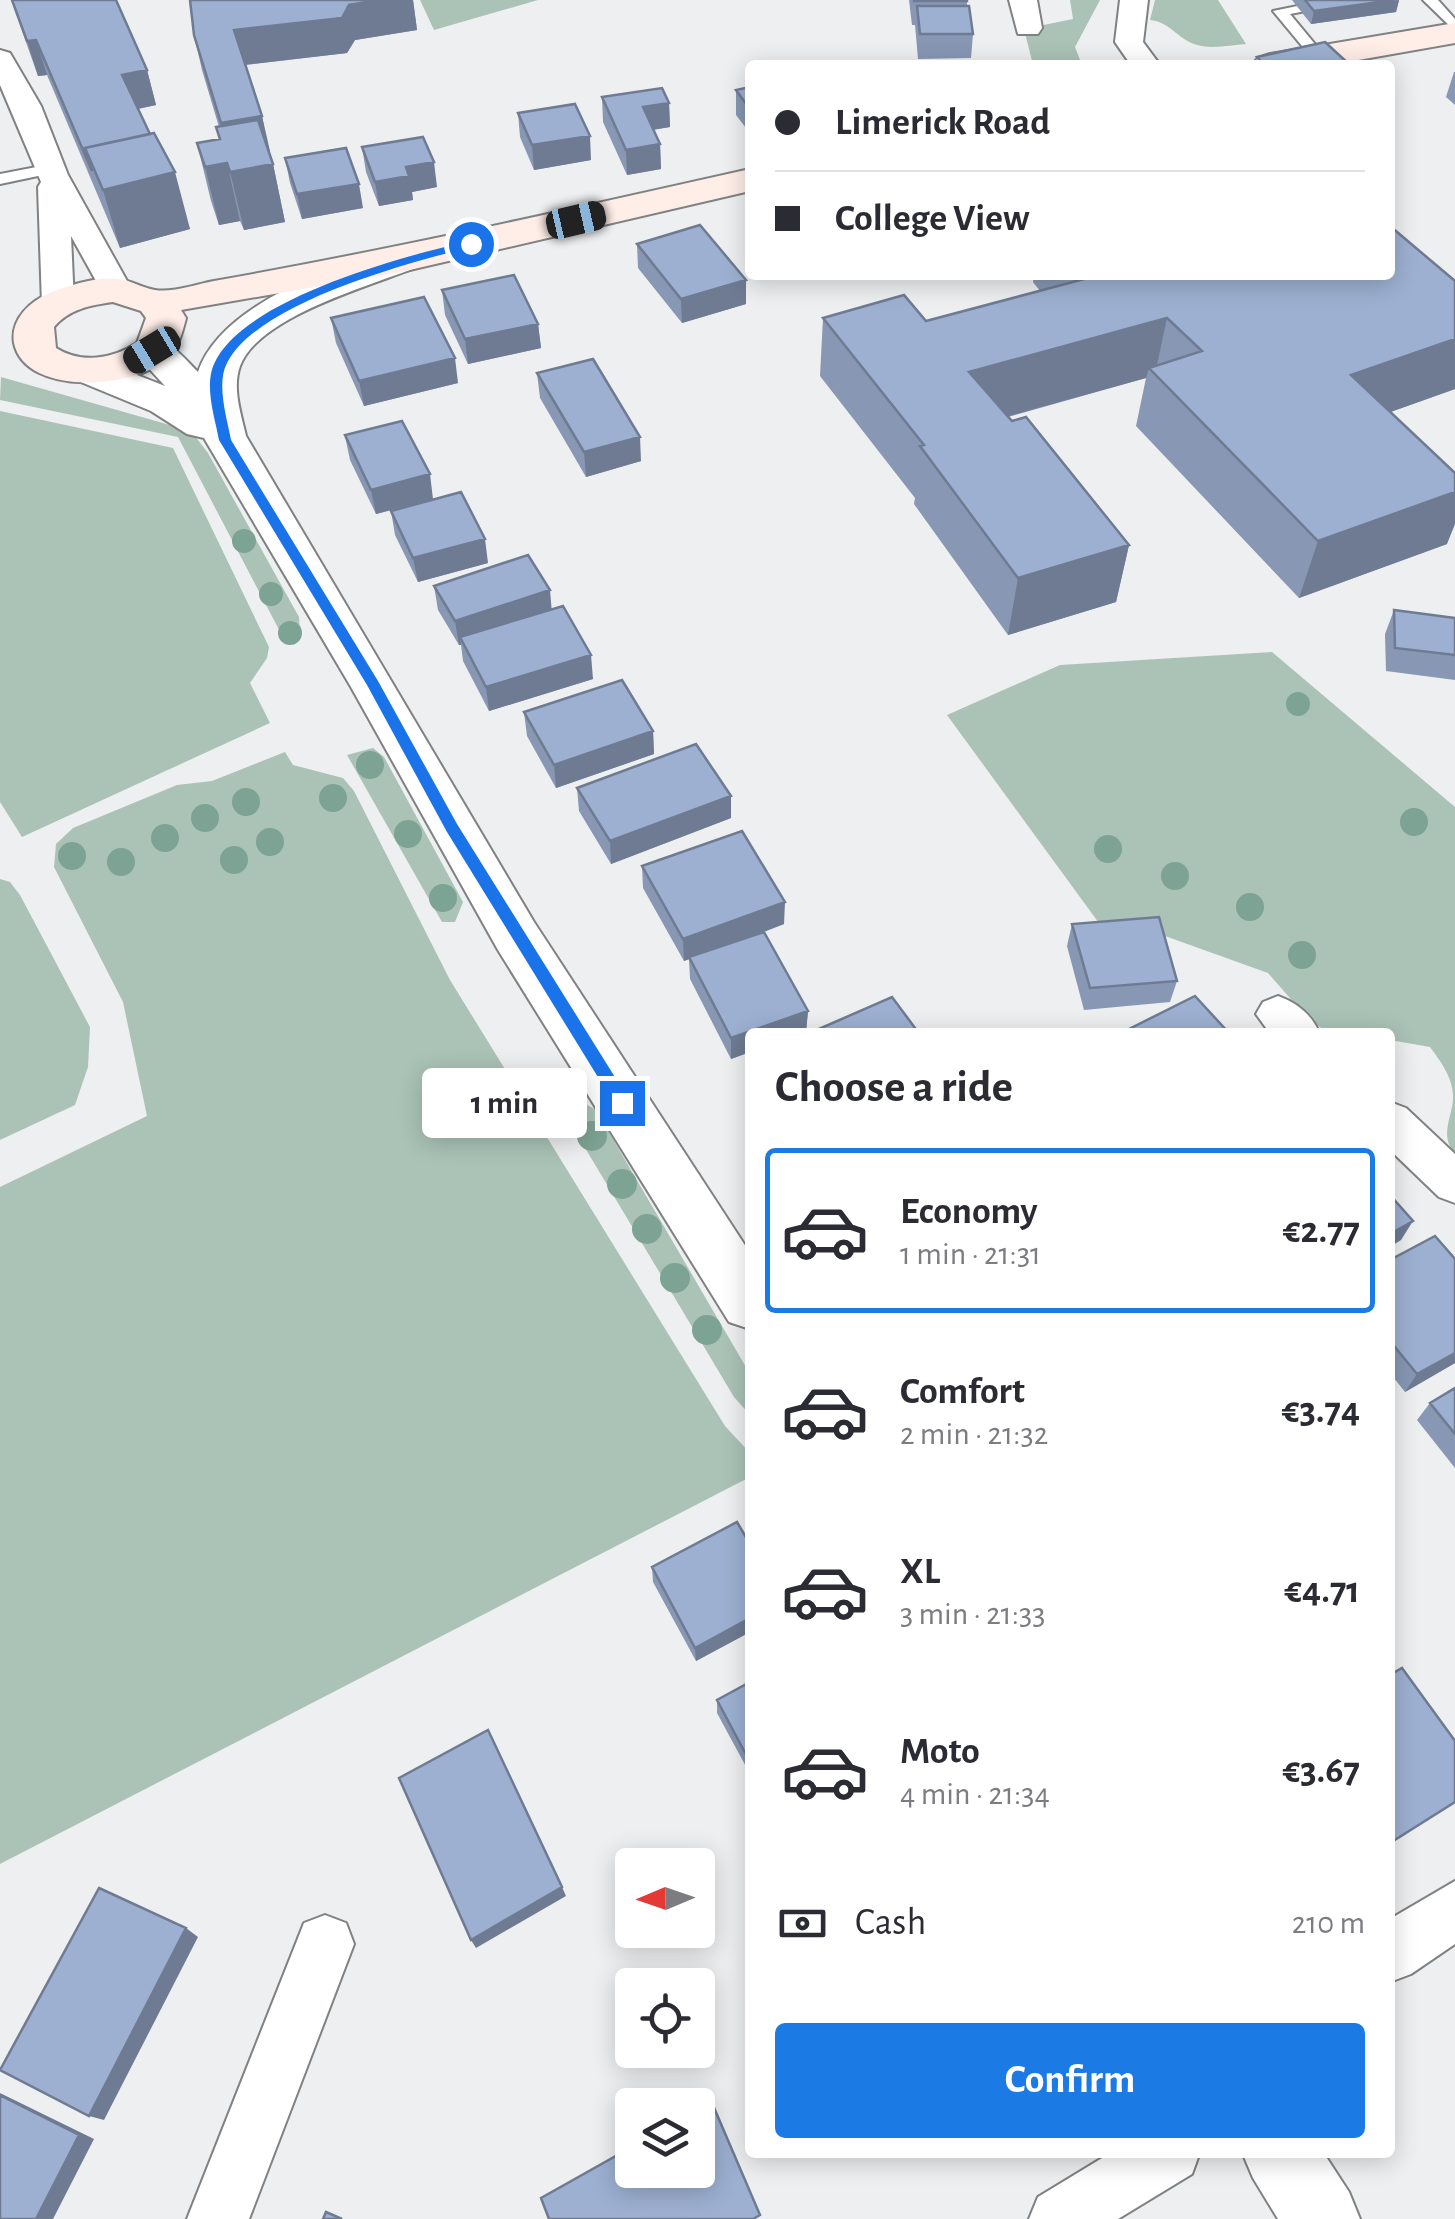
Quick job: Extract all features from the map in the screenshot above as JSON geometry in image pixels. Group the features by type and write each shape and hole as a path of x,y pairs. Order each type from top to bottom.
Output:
{"main road":[{"path":"1294,60 1455,30"},
{"path":"0,323 51,310 86,293 116,290 156,331 195,334 289,296 401,260 745,181"},
{"path":"51,310 34,330 34,346 44,358 81,370"},
{"path":"0,370 81,370 131,362 156,331"}],"street":[{"path":"1134,0 1129,42 1142,60"},
{"path":"0,59 13,110 52,172 116,290"},
{"path":"51,310 52,172"},
{"path":"225,440 217,395 219,365 246,330 281,310 401,260"},
{"path":"156,331 205,402 373,684 516,936 745,1295"},
{"path":"81,370 166,402 225,440"},
{"path":"1395,1126 1455,1182"},
{"path":"1395,1951 1455,1910"},
{"path":"218,2219 324,1944"},
{"path":"1060,2219 1160,2158"},
{"path":"1283,2158 1322,2219"}],"lane":[{"path":"1277,6 1356,0"},
{"path":"1430,0 1455,30"},
{"path":"1277,6 1317,55"},
{"path":"0,179 52,172"}],"green space":[{"path":"420,0 538,0 434,30"},
{"path":"1070,0 1100,0 1075,47 1080,60 1032,60 1024,29 1073,19"},
{"path":"1155,0 1218,0 1246,44 1194,44 1150,20"},
{"path":"1,377 191,431 208,453 299,617 300,634 286,643 178,437 0,400"},
{"path":"0,411 173,448 269,647 267,658 250,683 270,723 22,837 0,802"},
{"path":"1272,652 1455,807 1455,1153 1447,1133 1453,1099 1451,1085 1430,1047 1395,1041 1395,1028 1321,1028 1310,1021 1268,973 1151,931 1104,930 947,715 1060,665"},
{"path":"373,748 384,757 463,902 455,922 442,922 347,755"},
{"path":"285,752 293,765 343,778 354,791 450,980 725,1426 745,1448 745,1480 0,1864 0,1187 147,1116 123,1002 54,867 56,844 73,828 177,785 212,781"},
{"path":"0,879 10,882 20,895 90,1027 88,1067 75,1105 0,1140"},
{"path":"545,1081 596,1110 745,1365 745,1409"}],"building":[{"path":"12,0 116,0 147,70 122,75 150,134 85,148 92,171 36,40 27,41"},
{"path":"190,0 380,0 349,5 342,18 234,30 262,116 221,123 194,35"},
{"path":"1305,0 1394,0 1314,11"},
{"path":"917,6 969,6 973,34 920,34"},
{"path":"1325,42 1345,60 1260,60 1257,57"},
{"path":"662,88 669,103 643,107 660,144 626,150 602,97"},
{"path":"745,88 745,102 736,90"},
{"path":"575,104 590,136 532,145 518,113"},
{"path":"258,120 273,164 230,172 227,163 205,167 197,143 220,139 216,127"},
{"path":"154,133 175,172 103,190 85,148"},
{"path":"423,137 434,162 406,167 409,176 375,182 362,147"},
{"path":"346,148 359,184 297,194 285,158"},
{"path":"700,225 746,280 681,299 637,244"},
{"path":"1395,230 1455,281 1455,339 1351,375 1455,473 1455,492 1318,541 1149,368 1202,351 1167,318 969,372 1012,421 1026,417 1129,545 1018,578 920,446 924,445 823,318 904,295 926,321 1081,280 1395,280"},
{"path":"514,275 538,324 465,339 442,290"},
{"path":"424,297 455,358 359,381 331,318"},
{"path":"593,359 640,437 584,452 537,373"},
{"path":"402,421 430,474 371,490 345,435"},
{"path":"461,492 485,539 413,558 391,511"},
{"path":"528,555 550,590 455,621 434,586"},
{"path":"563,606 591,655 486,687 460,637"},
{"path":"1394,610 1455,618 1455,655 1395,648"},
{"path":"622,680 653,731 554,765 524,712"},
{"path":"696,744 731,796 610,841 577,788"},
{"path":"742,831 785,902 683,939 642,866"},
{"path":"1159,917 1177,981 1090,988 1072,924"},
{"path":"764,932 808,1011 760,1028 745,1028 745,1033 731,1038 689,957"},
{"path":"1195,996 1224,1028 1131,1028"},
{"path":"892,997 915,1028 821,1028"},
{"path":"1395,1201 1413,1221 1395,1231"},
{"path":"1435,1236 1455,1259 1455,1353 1417,1374 1395,1347 1395,1257"},
{"path":"1455,1388 1455,1434 1430,1403"},
{"path":"737,1522 745,1536 745,1621 695,1648 652,1567"},
{"path":"1402,1668 1455,1741 1455,1802 1395,1840 1395,1672"},
{"path":"745,1685 745,1753 717,1700"},
{"path":"488,1730 562,1887 471,1940 399,1778"},
{"path":"99,1888 186,1928 89,2116 0,2070"},
{"path":"0,2095 79,2135 36,2219 0,2219"},
{"path":"715,2110 760,2215 753,2219 549,2219 541,2198 615,2157 615,2188 715,2188"},
{"path":"326,2212 342,2219 323,2219"}],"route":[{"path":"471,244 401,260 281,310 246,330 219,365 217,395 221,418 225,440 373,684 452,828 622,1103"}]}
